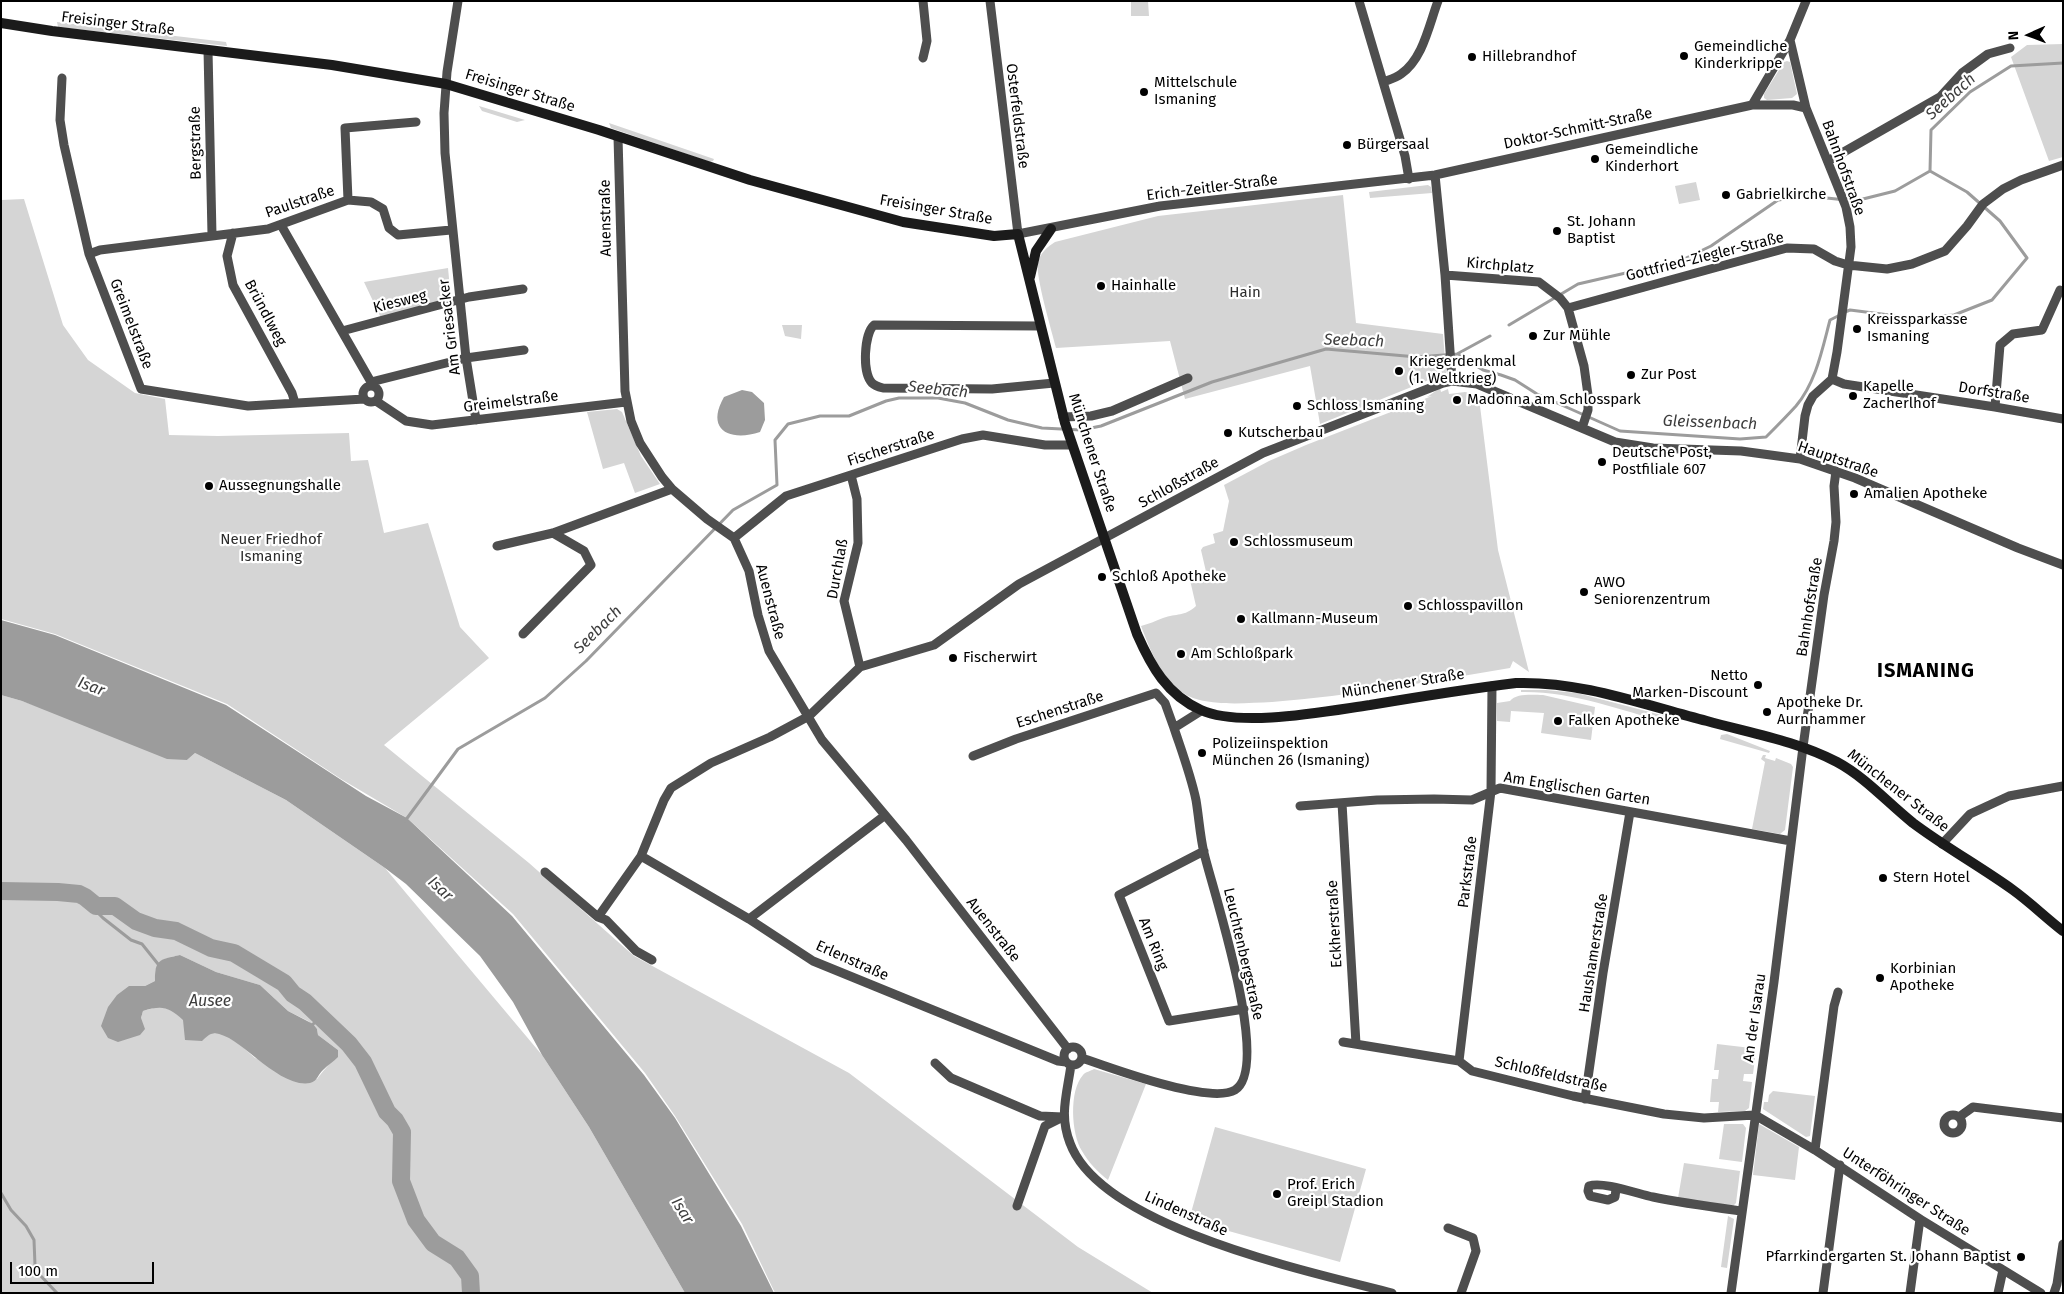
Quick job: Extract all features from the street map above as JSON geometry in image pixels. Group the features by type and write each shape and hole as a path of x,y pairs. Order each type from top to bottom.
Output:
{"main road":[{"name":"Freisinger Straße","path":"1,23 52,32 332,65 446,84 750,180 903,222 994,236 1018,234"},
{"path":"1029,280 1036,251 1051,228"},
{"name":"Münchener Straße","path":"1018,234 1070,441 1106,538 1137,634 1150,663 1160,678 1180,697 1201,711 1230,717 1302,715 1492,686 1536,682 1568,685 1803,747 1845,767 1942,844 2014,891 2063,931"}],"street":[{"name":"Am Griesacker","path":"458,1 446,84 444,113 445,154 451,230 461,300 466,358 476,420"},
{"path":"923,1 927,41 923,58"},
{"name":"Osterfeldstraße","path":"990,1 1018,234"},
{"path":"1358,1 1405,156 1410,179"},
{"path":"1383,82 1400,75 1409,66 1420,49 1438,1"},
{"path":"1752,105 1790,40 1806,1"},
{"name":"Bahnhofstraße","path":"1790,40 1806,108 1845,205 1850,227 1851,247 1832,379"},
{"path":"1828,161 1940,97 1962,73 1988,54 2010,48"},
{"name":"Bergstraße","path":"208,50 212,235"},
{"name":"Greimelstraße","path":"62,78 60,120 89,254 141,389 248,406 364,399"},
{"name":"Doktor-Schmitt-Straße","path":"1410,179 1752,105 1793,105 1806,108"},
{"name":"Paulstraße","path":"89,254 100,250 268,229 348,200 345,128 416,122"},
{"name":"Auenstraße","path":"618,137 622,326 626,402 640,443 672,489 716,526 734,538 749,571 758,615 769,651 822,740 906,840 1068,1049"},
{"name":"Gottfried-Ziegler-Straße","path":"1568,308 1787,248 1814,249 1848,265 1887,269 1912,264 1945,251 1982,206 2003,189 2063,165"},
{"name":"Kirchplatz","path":"1435,174 1445,275 1452,381"},
{"name":"Erich-Zeitler-Straße","path":"1018,234 1160,206 1410,179"},
{"path":"348,200 371,202 383,209 389,228 398,235 451,230"},
{"path":"281,225 371,384 378,391 376,401 372,403 364,399 364,390 371,384 466,358 524,350"},
{"name":"Bründlweg","path":"233,233 227,256 234,285 292,393 295,404"},
{"name":"Kirchplatz","path":"1445,275 1539,282 1557,295 1568,308 1584,366 1588,395 1585,422"},
{"name":"Kiesweg","path":"342,331 469,297 523,289"},
{"path":"1995,406 2000,345 2013,334 2042,330 2060,290"},
{"path":"1040,326 874,325 869,330 867,339 867,376 872,384 883,388 992,389 1054,383"},
{"path":"1064,420 1112,411 1188,378"},
{"path":"1800,459 1808,405 1818,391 1832,379"},
{"name":"Dorfstraße","path":"1832,379 1844,384 1995,406 2063,419"},
{"name":"Hauptstraße","path":"1452,381 1477,384 1585,422 1615,442 1653,448 1741,451 1800,459 1864,481 2018,548 2063,565"},
{"name":"Schloßstraße","path":"598,917 642,856 664,800 671,788 711,763 770,737 809,716 860,667 934,645 1019,584 1263,453 1452,381"},
{"name":"Greimelstraße","path":"376,401 406,421 432,425 626,402"},
{"name":"Fischerstraße","path":"734,538 786,496 962,439 983,435 1045,445 1070,441"},
{"name":"Bahnhofstraße","path":"1803,747 1824,595 1834,541 1836,522 1834,486 1836,471"},
{"name":"Durchlaß","path":"850,475 857,499 858,543 844,601 860,667"},
{"path":"497,546 553,533 672,489"},
{"path":"523,634 591,565 584,551 553,533"},
{"path":"1160,678 1156,693 1165,702 1174,728 1201,711"},
{"name":"Parkstraße","path":"1459,1061 1491,791 1492,686"},
{"name":"Eschenstraße","path":"974,756 1016,739 1156,693"},
{"name":"Leuchtenbergstraße","path":"1082,1058 1158,1083 1204,1092 1227,1094 1237,1089 1244,1079 1248,1053 1244,1009 1204,851 1196,801 1174,728"},
{"name":"An der Isarau","path":"1731,1293 1741,1211 1756,1115 1803,747"},
{"path":"1942,844 1970,814 2009,796 2063,786"},
{"name":"Am Englischen Garten","path":"1300,806 1425,799 1472,800 1481,798 1491,791 1500,788 1791,841"},
{"name":"Eckherstraße","path":"1342,803 1356,1044"},
{"name":"Haushamerstraße","path":"1585,1099 1603,972 1630,812"},
{"path":"749,919 884,816"},
{"name":"Am Ring","path":"1204,851 1119,895 1169,1021 1244,1009"},
{"name":"Erlenstraße","path":"642,856 749,919 813,960 1069,1064"},
{"path":"545,872 598,917 606,920 636,951 652,960"},
{"path":"1816,1150 1834,1006 1838,992"},
{"name":"Schloßfeldstraße","path":"1343,1042 1459,1061 1472,1071 1585,1099 1664,1114 1704,1118 1756,1115"},
{"path":"1074,1047 1079,1050 1082,1058 1079,1063 1069,1064 1064,1057 1068,1049 1074,1047"},
{"path":"935,1063 951,1078 1040,1116 1063,1117"},
{"name":"Lindenstraße","path":"1069,1064 1063,1117 1070,1144 1078,1158 1095,1178 1127,1202 1158,1220 1229,1249 1392,1293"},
{"path":"1959,1117 1972,1107 2063,1118"},
{"name":"Unterföhringer Straße","path":"1756,1115 1816,1150 1920,1219 2041,1293"},
{"path":"1018,1206 1045,1126 1063,1117"},
{"path":"1823,1293 1840,1166"},
{"path":"1616,1189 1654,1198 1741,1211"},
{"path":"1910,1293 1920,1219"},
{"path":"1448,1228 1473,1238 1476,1251 1461,1293"},
{"path":"2054,1293 2063,1244"},
{"path":"1998,1293 2003,1270"}],"green space":[{"path":"1131,1 1148,1 1149,16 1131,16"},
{"path":"57,22 226,42 227,46 58,27"},
{"path":"2063,44 2063,157 2049,161 2011,57 2027,45"},
{"path":"1784,62 1790,62 1797,94 1792,98 1767,100 1764,98 1764,94"},
{"path":"479,106 525,120 517,122 482,111"},
{"path":"609,123 714,159 710,162 611,128"},
{"path":"1696,182 1700,200 1679,204 1675,186"},
{"path":"1428,185 1431,187 1432,193 1370,198 1369,192"},
{"name":"Hain","path":"1343,195 1356,323 1443,334 1446,373 1320,424 1310,366 1185,399 1170,341 1056,348 1041,291 1038,269 1042,253 1055,242 1158,216"},
{"name":"Neuer Friedhof Ismaning","path":"24,199 63,325 88,360 135,393 165,399 169,435 218,436 349,433 351,461 368,460 384,533 428,523 460,627 489,658 384,745 529,863 634,956 849,1073 1078,1247 1153,1293 775,1293 742,1224 675,1116 645,1073 513,914 407,818 341,779 227,704 55,634 1,619 1,200"},
{"path":"448,268 451,299 381,318 364,282"},
{"path":"782,325 802,325 801,339 785,336"},
{"path":"1440,388 1441,392 1448,389 1449,394 1465,392 1484,397 1480,406 1498,550 1529,672 1513,661 1510,668 1421,683 1332,696 1252,703 1202,701 1183,693 1174,686 1160,668 1141,626 1168,616 1184,613 1196,606 1190,580 1207,576 1201,550 1203,547 1215,543 1213,534 1223,531 1229,501 1224,485 1269,461 1306,445 1432,396 1427,397"},
{"path":"617,409 622,412 641,456 660,484 635,493 624,463 603,469 587,412"},
{"path":"1521,690 1577,693 1665,716 1668,723 1577,698 1521,692"},
{"path":"1,695 187,760 195,753 286,800 385,868 542,1055 589,1127 685,1293 1,1293","holes":["180,955 216,972 260,985 288,1011 308,1021 317,1029 318,1035 338,1050 317,1079 255,1058 238,1043 222,1034 211,1034 184,1020 172,1009 157,1007 143,1011 141,1018 129,986 145,986 155,981 158,964 168,958"]},
{"path":"1543,695 1595,707 1591,740 1541,733 1544,713 1511,711 1510,722 1497,721 1497,703 1510,701 1520,696"},
{"path":"1727,734 1770,751 1769,753 1720,739 1721,735"},
{"path":"1763,755 1766,755 1765,758 1775,761 1776,758 1791,764 1793,767 1785,830 1780,834 1752,829 1765,762 1761,759"},
{"path":"1717,1044 1756,1050 1753,1074 1744,1074 1743,1081 1752,1082 1749,1108 1745,1111 1718,1112 1719,1102 1710,1102 1712,1079 1718,1079 1719,1070 1714,1070"},
{"path":"1094,1069 1146,1084 1108,1180 1084,1155 1078,1143 1074,1123 1074,1101 1078,1082 1084,1074"},
{"path":"1773,1091 1815,1096 1810,1136 1806,1137 1763,1109 1764,1102 1768,1102 1769,1095"},
{"path":"1724,1124 1743,1124 1746,1128 1742,1162 1719,1159"},
{"path":"1759,1124 1799,1147 1795,1180 1753,1175"},
{"name":"Prof. Erich Greipl Stadion","path":"1215,1127 1366,1169 1340,1262 1189,1220"},
{"path":"1684,1163 1740,1171 1736,1203 1733,1206 1678,1198"},
{"path":"1728,1216 1734,1219 1727,1268 1721,1267"}],"water":[{"path":"742,390 752,392 764,403 765,420 760,432 749,435 730,434 719,425 717,418 724,397"},
{"name":"Isar","path":"1,620 55,635 226,705 366,796 407,818 512,916 644,1075 675,1118 741,1226 774,1293 685,1293 589,1127 542,1055 513,1002 480,956 406,884 286,800 195,753 187,760 167,759 22,701 1,695"},
{"name":"Ausee","path":"180,955 216,972 260,985 288,1011 313,1024 317,1029 318,1035 338,1050 338,1057 313,1082 297,1082 283,1077 220,1034 211,1034 202,1041 185,1040 183,1020 174,1012 165,1008 143,1011 141,1018 145,1029 140,1035 118,1042 108,1038 101,1026 108,1007 117,995 129,986 145,986 155,981 157,964 167,958"}],"waterway":[{"name":"Seebach","path":"1509,325 1578,284 1682,260 1711,246 1778,200 1808,196 1855,201 1895,191 1930,171 1931,130 1970,92 2011,66 2063,63"},
{"path":"1845,312 1850,310 1913,318 1954,315 1992,300 2027,258 2000,221 1967,192 1930,171"},
{"name":"Gleissenbach","path":"1457,354 1483,370 1515,380 1537,394 1620,431 1740,439 1766,437 1803,397 1818,365 1830,320 1840,315"},
{"name":"Seebach","path":"405,821 458,749 545,698 586,661 733,510 777,485 775,440 788,424 820,416 849,416 886,401 899,398 938,398 965,403 1008,420 1042,428 1081,430 1101,426 1212,382 1326,349 1417,357 1457,354 1490,336"},
{"path":"1,891 79,894 96,906 115,906 136,921 155,928 176,931 211,948 234,953 284,983 293,994 305,1002 349,1044 363,1062 387,1112 395,1120 402,1132 401,1181 416,1220 433,1243 457,1258 470,1276 471,1293"},
{"path":"96,906 97,912 103,918 131,940 142,944 158,964"},
{"path":"313,1024 321,1019"},
{"path":"1,1193 11,1210 26,1226 34,1240 35,1265 39,1274 57,1293"}],"place":[{"name":"Gemeindliche Kinderkrippe","path":"1684,56"},
{"name":"Hillebrandhof","path":"1472,57"},
{"name":"Mittelschule Ismaning","path":"1144,92"},
{"name":"Bürgersaal","path":"1347,145"},
{"name":"Gemeindliche Kinderhort","path":"1595,159"},
{"name":"Gabrielkirche","path":"1726,195"},
{"name":"St. Johann Baptist","path":"1557,231"},
{"name":"Hainhalle","path":"1101,286"},
{"name":"Kreissparkasse Ismaning","path":"1857,329"},
{"name":"Zur Mühle","path":"1533,336"},
{"name":"Kriegerdenkmal (1. Weltkrieg)","path":"1399,371"},
{"name":"Zur Post","path":"1631,375"},
{"name":"Kapelle Zacherlhof","path":"1853,396"},
{"name":"Madonna am Schlosspark","path":"1457,400"},
{"name":"Schloss Ismaning","path":"1297,406"},
{"name":"Kutscherbau","path":"1228,433"},
{"name":"Deutsche Post, Postfiliale 607","path":"1602,462"},
{"name":"Aussegnungshalle","path":"209,486"},
{"name":"Amalien Apotheke","path":"1854,494"},
{"name":"Schlossmuseum","path":"1234,542"},
{"name":"Schloß Apotheke","path":"1102,577"},
{"name":"AWO Seniorenzentrum","path":"1584,592"},
{"name":"Schlosspavillon","path":"1408,606"},
{"name":"Kallmann-Museum","path":"1241,619"},
{"name":"Am Schloßpark","path":"1181,654"},
{"name":"Fischerwirt","path":"953,658"},
{"name":"Netto Marken-Discount","path":"1758,685"},
{"name":"Apotheke Dr. Aurnhammer","path":"1767,712"},
{"name":"Falken Apotheke","path":"1558,721"},
{"name":"Polizeiinspektion München 26 (Ismaning)","path":"1202,753"},
{"name":"Stern Hotel","path":"1883,878"},
{"name":"Korbinian Apotheke","path":"1880,978"},
{"name":"Prof. Erich Greipl Stadion","path":"1277,1194"},
{"name":"Pfarrkindergarten St. Johann Baptist","path":"2021,1257"}],"district":[{"name":"ISMANING","path":"1926,671"}]}
